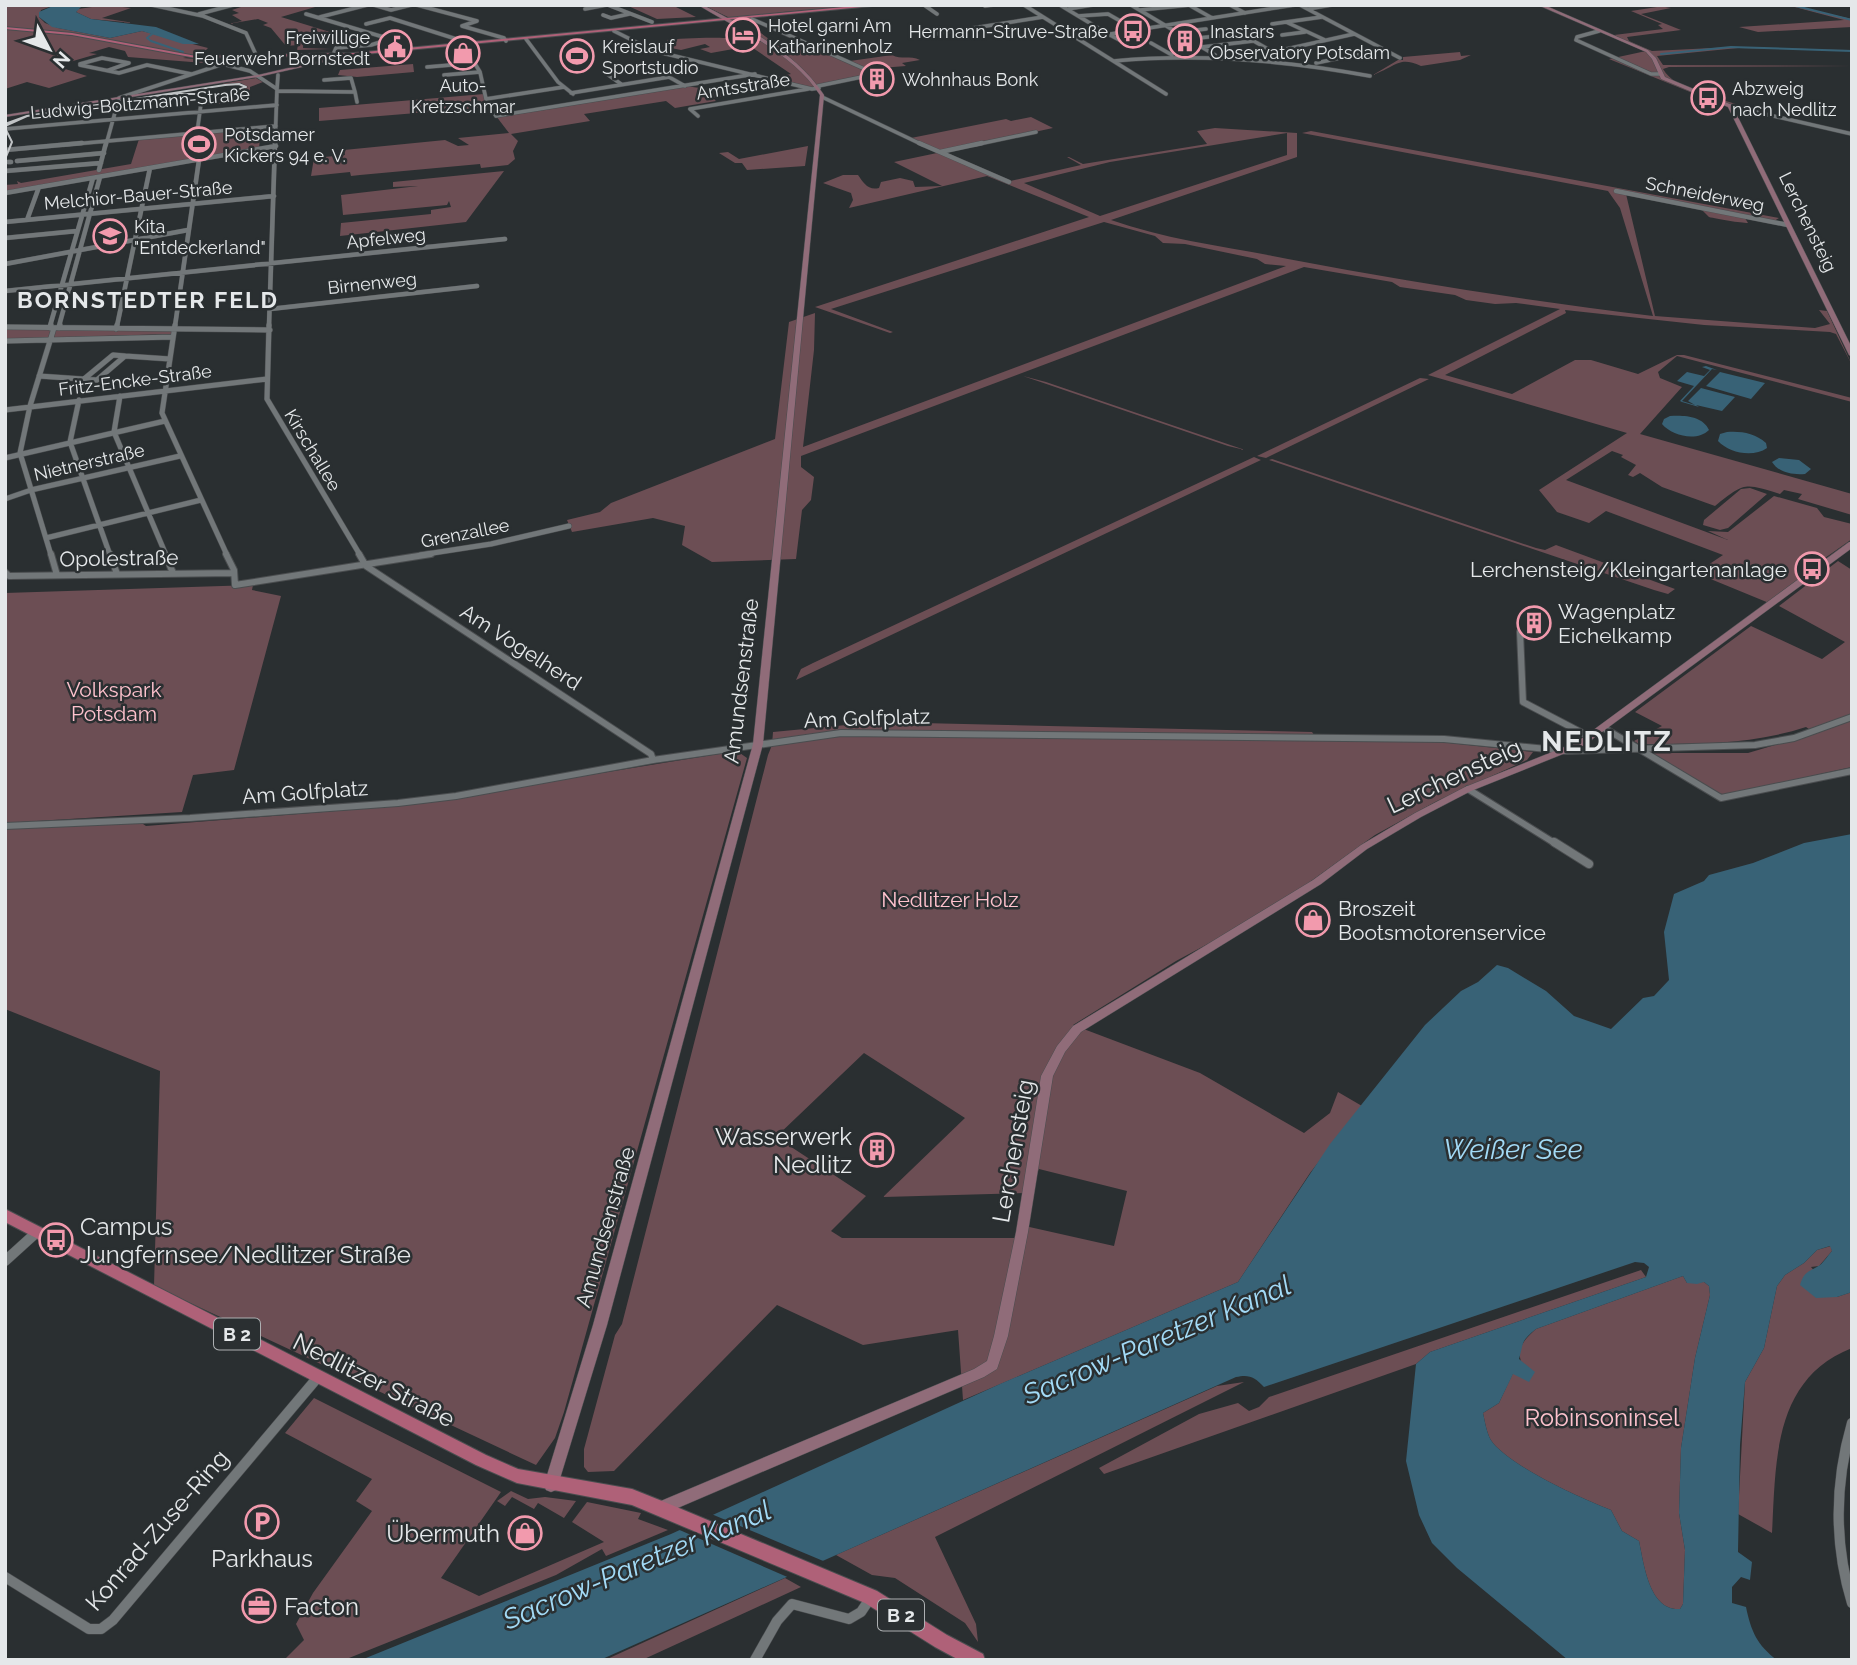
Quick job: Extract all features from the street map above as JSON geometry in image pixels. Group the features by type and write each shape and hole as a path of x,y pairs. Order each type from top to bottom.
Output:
{"main road":[{"path":"5,28 96,38 185,57 257,57 354,54 881,5"},
{"name":"Nedlitzer Straße","path":"5,1215 481,1460 517,1476 551,1485 619,1494 661,1508"},
{"name":"B 2","path":"661,1508 871,1597 977,1660"}],"street":[{"path":"152,5 198,15 247,34 257,57"},
{"path":"198,15 233,5"},
{"path":"317,17 367,5"},
{"path":"374,5 391,10 411,5"},
{"path":"417,5 477,21 462,26 504,38 506,41"},
{"path":"585,9 607,5 652,22"},
{"path":"700,5 731,21 806,73 819,87"},
{"path":"924,5 936,13"},
{"path":"985,6 992,5"},
{"path":"1025,5 1166,94"},
{"path":"1060,5 1127,44"},
{"path":"1067,10 1092,5"},
{"path":"1131,5 1215,55"},
{"path":"1140,10 1190,5 1212,18"},
{"path":"1230,5 1245,13"},
{"path":"1265,5 1272,9"},
{"path":"1079,39 1294,5"},
{"path":"1300,5 1400,58"},
{"path":"1307,9 1331,5"},
{"path":"1540,5 1647,51 1654,58 1660,74 1669,82 1730,106 1852,134"},
{"path":"1078,16 1108,13 1136,30"},
{"path":"306,14 390,39 371,46 336,48 333,55"},
{"path":"603,15 611,18 630,14"},
{"path":"935,34 1044,17"},
{"path":"1272,24 1322,17"},
{"path":"366,24 390,19 472,44"},
{"name":"Amtsstraße","path":"698,116 690,109 812,89 876,74 752,19"},
{"path":"1286,22 1325,40"},
{"path":"1177,32 1206,29"},
{"path":"1599,30 1577,37 1576,40 1651,74 1660,74"},
{"name":"Amtsstraße","path":"614,31 654,51 812,89"},
{"path":"1188,39 1256,32"},
{"path":"1282,35 1306,32"},
{"path":"1240,34 1273,52"},
{"path":"1267,58 1273,52 1355,34"},
{"path":"526,39 564,87 583,102"},
{"path":"1201,47 1253,41"},
{"path":"1151,43 1173,56"},
{"path":"463,44 480,72 486,99 496,116 755,74"},
{"path":"1228,44 1239,50"},
{"path":"1313,64 1384,49"},
{"path":"1142,53 1149,57"},
{"path":"5,116 258,76 354,54"},
{"path":"1114,61 1215,55 1267,58 1370,76"},
{"path":"108,70 129,63 103,58 80,65 108,70 125,72 147,65 192,74"},
{"path":"216,58 214,61 250,71 277,90 355,92"},
{"path":"427,67 475,63"},
{"path":"119,98 224,64"},
{"path":"444,75 480,72"},
{"path":"644,72 656,79"},
{"path":"607,74 622,85"},
{"name":"Kirschallee","path":"278,75 267,400 366,566"},
{"path":"324,80 351,78 357,102"},
{"path":"571,93 672,78 685,86"},
{"path":"486,99 564,87"},
{"name":"Amundsenstraße","path":"551,1485 615,1272 758,744 822,97 819,87"},
{"path":"197,133 202,96"},
{"path":"822,97 1009,183"},
{"path":"99,170 119,98"},
{"name":"Ludwig-Boltzmann-Straße","path":"5,130 277,105"},
{"name":"Lerchensteig","path":"1730,106 1852,355"},
{"path":"5,150 276,126"},
{"path":"939,152 1036,132"},
{"path":"5,193 276,146"},
{"path":"18,161 104,153"},
{"path":"199,159 162,413 234,573"},
{"path":"5,172 101,163"},
{"path":"116,329 150,168"},
{"path":"54,328 81,250 100,177"},
{"path":"57,575 20,453 30,407 51,340 71,251 93,178"},
{"path":"27,220 38,187"},
{"name":"Schneiderweg","path":"1616,191 1788,225"},
{"name":"Melchior-Bauer-Straße","path":"5,222 274,196"},
{"path":"5,264 188,230"},
{"path":"5,238 77,231"},
{"name":"Apfelweg","path":"5,291 505,239"},
{"name":"Birnenweg","path":"270,309 477,285"},
{"path":"5,327 270,330"},
{"path":"5,341 173,337"},
{"path":"39,376 97,380 125,356 170,359"},
{"name":"Fritz-Encke-Straße","path":"5,410 267,379"},
{"path":"120,396 114,432 173,573"},
{"path":"79,400 70,442 117,574"},
{"path":"5,458 165,421"},
{"name":"Nietnerstraße","path":"5,499 31,490 180,456"},
{"path":"46,538 201,500"},
{"name":"Grenzallee","path":"234,573 235,585 491,544 569,526"},
{"name":"Lerchensteig","path":"661,1508 987,1369 995,1358 1001,1336 1022,1232 1047,1076 1077,1029 1179,964 1317,882 1364,846 1468,789 1567,751 1590,737 1852,544"},
{"name":"Am Vogelherd","path":"366,566 651,754 653,760"},
{"name":"Opolestraße","path":"5,572 9,576 234,573"},
{"path":"1520,632 1523,702 1590,737"},
{"name":"Am Golfplatz","path":"5,826 190,818 398,803 456,796 653,760 841,733 1444,739 1567,751 1601,748 1726,748 1773,743 1852,718"},
{"path":"1604,727 1721,798 1852,771"},
{"path":"1468,789 1588,864"},
{"path":"5,1261 38,1231"},
{"name":"Konrad-Zuse-Ring","path":"5,1577 89,1629 101,1629 113,1620 318,1377"},
{"path":"1852,1423 1843,1451 1839,1524 1845,1584 1852,1603"},
{"path":"755,1660 779,1615 792,1604 849,1619 861,1612 871,1597"}],"green space":[{"path":"5,5 55,5 41,10 39,17 45,23 110,38 142,31 208,48 203,53 183,58 207,60 217,64 128,57 125,51 109,47 89,53 97,54 56,66 87,76 49,88 27,82 5,89 5,29 105,39 5,27"},
{"path":"106,5 131,8 102,18 134,23 91,19 76,12 78,9"},
{"path":"237,5 322,5 281,17 361,41 342,41 343,38 314,31 312,32 319,34 311,37 324,35 310,38 311,32 304,33 303,48 332,49 297,50 298,45 286,46 271,28 263,25 268,23 258,19 228,24 242,21 232,15 239,13 232,10 241,7"},
{"path":"626,5 672,5 696,17 657,19"},
{"path":"703,5 870,5 732,19"},
{"path":"1653,5 1671,8 1641,14 1681,30 1627,37 1629,41 1652,51 1733,47 1852,50 1738,48 1657,56 1663,65 1852,66 1663,69 1669,77 1686,88 1739,105 1722,105 1609,59 1646,51 1614,35 1663,29 1658,25 1662,24 1631,11 1657,7"},
{"path":"1787,5 1852,19 1852,27 1758,32 1739,27 1844,20"},
{"path":"747,23 787,52 812,48 861,68 868,75 810,88 770,78 791,74 750,46 711,53 700,49 710,47 705,44 681,50 661,46 669,44 667,40 686,39 726,38 755,43 763,41 740,24"},
{"path":"1460,52 1461,56 1471,55 1460,60 1421,66 1402,62 1373,75 1398,60 1403,60 1403,57"},
{"path":"892,55 920,60 902,63 906,66 868,69 850,61"},
{"path":"413,64 414,72 357,77 338,75 340,70"},
{"path":"256,78 263,82 250,87 250,101 203,105 204,94 232,94 248,87 241,83 221,84"},
{"path":"685,86 721,90 744,88 750,92 675,108 666,101 584,114 590,121 511,134 518,141 513,151 515,159 508,165 481,168 480,164 351,176 350,172 311,176 314,158 345,155 344,150 445,140 458,146 469,145 458,138 509,133 496,116"},
{"path":"484,94 490,107 319,121 319,108"},
{"path":"1031,117 1053,128 941,152 911,138 1006,119 1011,121"},
{"name":"Potsdamer Kickers 94 e. V.","path":"261,128 259,148 5,192 5,185 18,184 17,181 21,183 131,164 139,139"},
{"path":"1215,128 1297,133 1297,157 1111,220 1176,238 1379,276 1653,316 1620,208 1608,191 1302,133 1311,131 1779,218 1774,221 1745,218 1748,223 1729,221 1709,217 1700,208 1626,194 1655,316 1815,328 1830,324 1819,310 1827,311 1852,365 1836,334 1830,332 1704,325 1565,310 1566,313 1445,375 1512,394 1575,360 1591,360 1638,374 1677,355 1684,355 1852,398 1852,402 1677,356 1658,372 1660,378 1682,387 1640,434 1852,494 1852,515 1798,499 1802,494 1784,490 1780,494 1752,487 1733,492 1715,506 1662,487 1640,473 1633,477 1628,475 1636,465 1612,451 1566,480 1728,540 1708,531 1728,532 1774,496 1817,508 1824,517 1852,524 1852,539 1815,565 1810,565 1812,568 1807,574 1769,603 1696,573 1723,555 1606,511 1589,523 1557,512 1539,490 1627,433 1428,375 1560,309 1466,300 1455,295 1400,287 1392,282 1304,267 801,456 801,467 814,477 811,500 802,510 796,559 712,562 682,545 685,526 653,518 572,532 567,520 600,512 611,503 775,439 789,322 815,313 814,350 803,447 1286,266 1265,264 1257,259 1185,244 1163,243 1155,236 1104,222 831,309 893,332 890,333 815,307 1089,217 987,176 849,208 853,200 851,193 823,183 843,175 858,175 872,188 879,188 881,182 900,178 913,181 915,187 942,186 894,162 937,153 1006,182 1081,165 1067,157 1083,164 1207,144 1197,131","holes":["1287,133 1287,155 1100,216 1024,183 1110,162"]},
{"path":"808,146 805,166 747,170 742,163 735,163 719,153 728,152 739,159"},
{"path":"504,171 466,222 340,236 341,223 431,214 431,210 451,207 449,201 447,205 343,215 341,195 418,186 393,187 393,182"},
{"path":"5,328 172,331 172,334 5,339"},
{"path":"1023,376 1046,382 1245,450 1228,446"},
{"path":"1420,378 1429,379 1266,458 1257,456"},
{"path":"1254,457 1261,460 796,680 801,669 813,663"},
{"path":"1269,460 1536,548 1545,550 1556,545 1675,589 1668,594 1654,590"},
{"path":"1750,488 1767,494 1728,528 1720,530 1703,525 1704,520 1741,489"},
{"path":"1838,561 1852,570 1852,767 1719,796 1651,753 1748,753 1815,733 1806,727 1765,737 1723,742 1639,744 1634,741 1662,726 1635,712 1751,626 1822,659 1845,642 1779,606"},
{"name":"Volkspark Potsdam","path":"253,585 252,590 281,596 234,770 193,775 182,812 5,823 5,593"},
{"name":"Nedlitzer Holz","path":"878,722 1312,732 1317,739 1431,741 1533,752 1527,760 1437,801 1375,835 1271,910 1176,961 1073,1025 1200,1073 1304,1133 1330,1113 1338,1092 1362,1106 1310,1173 1238,1282 963,1400 958,1330 863,1345 777,1305 614,1471 588,1472 584,1467 584,1449 615,1335 622,1324 772,745 773,732","holes":["864,1053 965,1118 883,1197 1027,1193 1039,1169 1127,1191 1114,1246 1025,1226 1016,1238 842,1238 831,1231 866,1196 776,1137"]},
{"path":"737,751 747,758 564,1412 555,1438 536,1465 154,1286 160,1071 5,1009 5,826 137,820 146,826 398,806"},
{"path":"1831,1246 1832,1251 1819,1266 1811,1267 1837,1297 1852,1292 1852,1348 1826,1362 1807,1380 1793,1401 1778,1451 1772,1533 1738,1514 1745,1382 1764,1348 1777,1286 1785,1275 1804,1263 1817,1250"},
{"path":"1641,1270 1646,1277 1430,1352 1416,1364 1104,1474 1099,1468 1199,1414 1238,1403 1249,1411 1259,1407 1269,1397"},
{"name":"Robinsoninsel","path":"1683,1276 1687,1283 1704,1282 1709,1286 1710,1295 1695,1358 1681,1448 1679,1513 1685,1550 1683,1604 1680,1609 1670,1608 1655,1594 1646,1573 1639,1541 1622,1531 1611,1510 1548,1481 1503,1453 1489,1437 1483,1413 1499,1403 1513,1373 1529,1381 1520,1353 1524,1342 1536,1329"},
{"path":"1244,1382 935,1537 976,1624 978,1642 965,1623 895,1578 872,1575 836,1555 1217,1386"},
{"path":"314,1398 501,1492 441,1578 479,1596 604,1542 572,1522 587,1502 641,1513 638,1519 668,1530 606,1556 602,1549 556,1575 344,1660 284,1660 304,1640 296,1624 313,1593 372,1511 356,1501 372,1479 285,1433"},
{"path":"511,1491 528,1499 545,1497 576,1501 564,1518 538,1503 534,1509 512,1497 505,1506 497,1501"},
{"path":"785,1578 801,1587 642,1660 605,1660"}],"water":[{"path":"55,5 79,5 81,7 76,12 91,19 156,27 199,44 183,44 142,31 110,38 52,27 39,17 39,12"},
{"path":"1706,366 1717,370 1712,369 1682,401 1695,405 1688,401 1701,388 1735,397 1722,411 1696,405 1699,407 1680,401 1694,386 1677,381 1687,372 1704,376 1710,370 1702,367"},
{"path":"1720,372 1765,383 1751,399 1706,386"},
{"path":"1670,416 1698,419 1709,430 1691,437 1672,432 1662,424 1664,419"},
{"path":"1727,432 1753,435 1766,443 1767,448 1755,453 1728,449 1718,441 1720,434"},
{"path":"1779,458 1799,460 1811,469 1805,474 1796,474 1778,469 1772,462"},
{"name":"Weißer See","path":"1852,834 1852,1292 1837,1297 1816,1298 1800,1285 1805,1274 1822,1264 1832,1251 1830,1246 1817,1250 1804,1263 1785,1275 1777,1286 1764,1348 1745,1382 1740,1445 1738,1552 1752,1562 1750,1580 1741,1577 1732,1587 1732,1603 1746,1607 1756,1637 1764,1649 1777,1660 1568,1660 1457,1568 1432,1543 1419,1515 1406,1461 1416,1364 1430,1352 1646,1277 1649,1267 1635,1262 1264,1387 1252,1377 1236,1377 600,1660 361,1660 671,1534 1000,1384 1238,1282 1330,1144 1425,1025 1461,991 1478,982 1497,965 1508,968 1546,991 1574,1016 1611,1029 1643,998 1654,996 1669,980 1664,932 1674,894 1704,881 1709,875 1753,863 1804,843","holes":["1683,1276 1687,1283 1704,1282 1709,1286 1710,1295 1695,1358 1681,1448 1679,1513 1685,1550 1683,1604 1680,1609 1670,1608 1655,1594 1646,1573 1639,1541 1622,1531 1611,1510 1548,1481 1503,1453 1489,1437 1483,1413 1499,1403 1513,1374 1529,1382 1535,1372 1519,1359 1522,1345 1536,1329"]}],"pier":[{"path":"709,1513 828,1563 792,1579 675,1528"}],"waterway":[{"path":"1792,5 1852,20"},
{"path":"152,34 147,38 151,41 183,52"},
{"path":"1661,54 1731,47 1852,51"}],"tram line":[{"path":"239,84 246,87 226,94 168,94 27,116 225,85 239,84"},
{"path":"5,124 27,116"},
{"path":"5,126 27,116"},
{"path":"5,128 12,142 5,159"}],"place":[{"name":"Hermann-Struve-Straße","path":"1133,31"},
{"name":"Hotel garni Am Katharinenholz","path":"743,35"},
{"name":"Inastars Observatory Potsdam","path":"1185,41"},
{"name":"Freiwillige Feuerwehr Bornstedt","path":"395,47"},
{"name":"Auto- Kretzschmar","path":"463,53"},
{"name":"Kreislauf Sportstudio","path":"577,56"},
{"name":"Wohnhaus Bonk","path":"877,79"},
{"name":"Abzweig nach Nedlitz","path":"1708,98"},
{"name":"Potsdamer Kickers 94 e. V.","path":"199,144"},
{"name":"Kita \"Entdeckerland\"","path":"110,236"},
{"name":"Lerchensteig/Kleingartenanlage","path":"1812,569"},
{"name":"Wagenplatz Eichelkamp","path":"1534,623"},
{"name":"Broszeit Bootsmotorenservice","path":"1313,920"},
{"name":"Wasserwerk Nedlitz","path":"877,1150"},
{"name":"Campus Jungfernsee/Nedlitzer Straße","path":"56,1240"},
{"name":"Parkhaus","path":"262,1522"},
{"name":"Übermuth","path":"525,1533"},
{"name":"Facton","path":"259,1606"}],"district":[{"name":"BORNSTEDTER FELD","path":"148,299"},
{"name":"NEDLITZ","path":"1607,741"}],"water label":[{"name":"Sacrow-Paretzer Kanal","path":"1157,1340"},
{"name":"Sacrow-Paretzer Kanal","path":"637,1565"}]}
